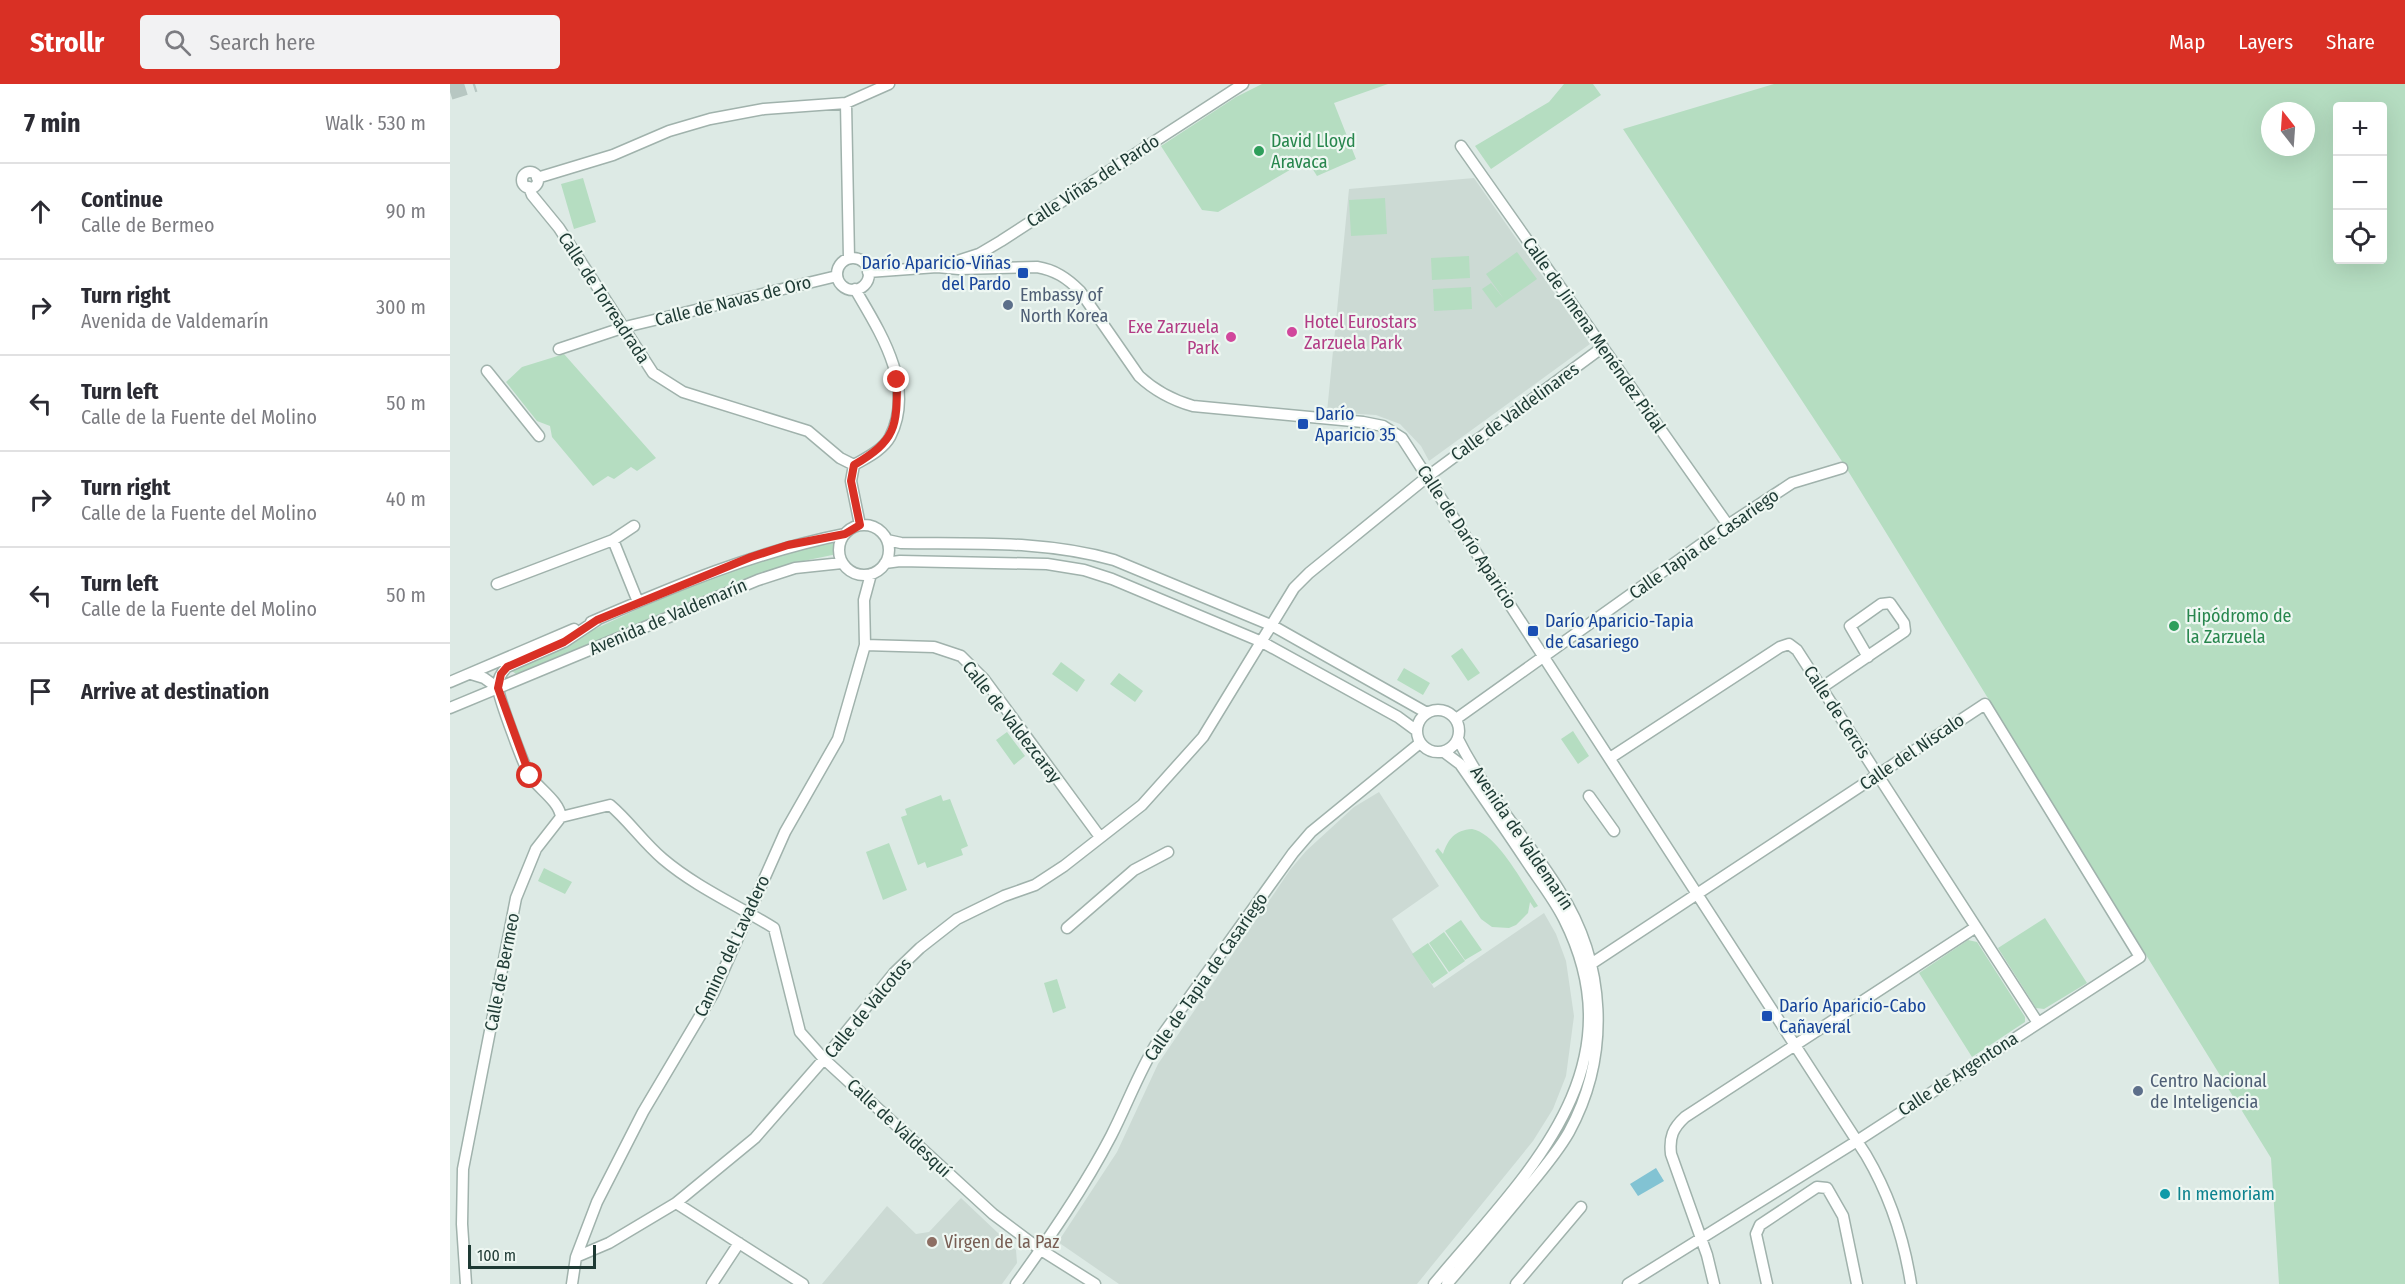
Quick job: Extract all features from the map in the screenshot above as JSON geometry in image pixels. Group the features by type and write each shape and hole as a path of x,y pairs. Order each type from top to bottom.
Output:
{"street":[{"path":"849,258 846,103 889,84"},
{"name":"Calle Viñas del Pardo","path":"938,267 979,254 990,248 1230,87 1244,84"},
{"name":"Calle de Torreadrada","path":"846,103 764,109 710,119 669,131 613,155 537,178 532,172 525,174 522,181 559,228 625,327 634,348 653,374 683,392 808,431 840,458 854,465"},
{"name":"Calle de Jimena Menéndez Pidal","path":"1461,146 1728,525"},
{"path":"990,248 989,257 994,268"},
{"path":"979,254 980,269"},
{"path":"849,258 859,259 868,272 866,282 855,289 842,286 837,276 838,267 849,258"},
{"name":"Calle de Darío Aparicio","path":"868,272 938,267 1049,269 1071,281 1139,376 1149,386 1174,400 1193,406 1363,422 1383,426 1402,438 1878,1175 1899,1227 1911,1284"},
{"name":"Calle de Navas de Oro","path":"560,349 625,327 837,276"},
{"path":"855,289 891,355 897,380 896,416 890,438 878,451 854,465 851,481 860,525"},
{"name":"Calle de Valdelinares","path":"1273,626 1294,588 1309,573 1427,477 1603,347"},
{"path":"487,371 539,436"},
{"name":"Calle Tapia de Casariego","path":"1456,719 1728,525 1792,483 1842,468"},
{"path":"860,525 876,528 887,540 889,552 885,563 871,574 856,574 842,562 839,546 845,534 860,525"},
{"path":"497,584 613,540 634,526"},
{"name":"Avenida de Valdemarín","path":"450,682 751,557 788,545 845,534"},
{"path":"613,540 638,602"},
{"path":"887,540 901,543 1040,545 1089,553 1114,560 1273,626 1427,713 1446,711 1456,719 1459,726 1458,739 1453,747 1444,752 1429,751 1420,743 1417,731 1419,722 1427,713"},
{"name":"Avenida de Valdemarín","path":"450,708 758,580 795,568 842,562"},
{"path":"885,563 1008,562 1084,570 1112,579 1262,642 1398,717 1417,731"},
{"name":"Camino del Lavadero","path":"572,1284 576,1257 597,1202 643,1112 713,994 784,832 838,739 865,645 864,600 856,574"},
{"name":"Camino del Lavadero","path":"864,600 871,574"},
{"path":"1821,688 1868,657 1905,631 1904,623 1890,603 1881,604 1850,627 1868,657"},
{"name":"Avenida de Valdemarín","path":"498,688 501,674 507,667 564,642 597,620"},
{"name":"Calle de Valcotos","path":"576,1257 609,1243 676,1203 755,1138 824,1059 894,973 920,948 957,919 1004,896 1035,885 1142,804 1203,737 1273,626"},
{"name":"Calle de Cercis","path":"1610,758 1780,647 1789,644 1797,650 2038,1023"},
{"name":"Calle de Valdezcaray","path":"865,645 934,647 961,656 984,679 1100,837"},
{"path":"471,674 484,678 498,688 530,776 558,807 561,817"},
{"name":"Calle del Níscalo","path":"1592,964 1984,704 2140,957"},
{"name":"Avenida de Valdemarín","path":"1447,1284 1552,1158 1583,1104 1593,1072 1599,1013 1592,964 1583,936 1560,891 1458,739"},
{"name":"Calle de Tapia de Casariego","path":"1041,1250 1111,1136 1145,1061 1293,853 1311,832 1420,743"},
{"name":"Avenida de Valdemarín","path":"1434,1284 1544,1151 1572,1100 1582,1071 1587,1041 1586,988 1581,966 1564,918 1460,764 1444,752"},
{"path":"1589,796 1614,831"},
{"name":"Calle de Valdesquí","path":"561,817 610,805 639,838 664,860 696,882 774,928 800,1032 824,1059 993,1214 1041,1250 1095,1284"},
{"name":"Calle de Bermeo","path":"466,1284 462,1224 463,1169 516,898 532,857 544,837 561,817"},
{"path":"1067,928 1134,870 1167,852"},
{"path":"1714,1284 1701,1238 1671,1154 1669,1141 1674,1126 1685,1116 1976,927"},
{"name":"Calle de Argentona","path":"1628,1284 1857,1141 2140,957"},
{"path":"1767,1284 1756,1234 1760,1225 1817,1187 1827,1188 1844,1216 1857,1284"},
{"path":"1776,1191 1788,1206"},
{"path":"676,1203 803,1284"},
{"path":"1516,1284 1581,1207"},
{"path":"712,1284 739,1243"},
{"path":"1016,1284 1041,1250"}],"shaded area":[{"path":"1474,178 1590,344 1429,461 1421,446 1400,424 1376,415 1327,412 1349,189"},
{"path":"1379,792 1439,886 1392,919 1434,988 1544,913 1556,934 1566,961 1574,1016 1566,1076 1553,1109 1533,1141 1417,1284 1119,1284 1058,1242 1117,1152 1158,1064 1290,870 1306,851 1354,807"},
{"name":"Virgen de la Paz","path":"961,1198 1016,1250 1017,1263 1002,1284 822,1284 887,1206 916,1234 929,1232"}],"green space":[{"name":"David Lloyd Aravaca","path":"1262,84 1388,84 1334,103 1356,159 1317,176 1307,160 1218,212 1202,210 1161,146 1236,97"},
{"path":"1564,84 1593,84 1601,95 1491,169 1475,146 1549,102"},
{"name":"Hipódromo de la Zarzuela","path":"1774,84 2405,84 2405,1284 2279,1284 2271,1158 1845,466 1623,129"},
{"path":"583,178 596,222 574,229 561,184"},
{"path":"1385,198 1387,234 1351,236 1349,200"},
{"path":"1517,252 1537,279 1496,308 1482,289 1491,283 1504,299 1486,274"},
{"path":"1469,256 1470,278 1432,280 1431,258"},
{"path":"1471,287 1472,309 1434,311 1433,289"},
{"path":"564,354 656,458 637,471 631,467 614,479 608,476 593,486 552,437 550,426 537,421 506,382 522,367"},
{"path":"835,543 837,554 789,564 755,575 516,674 512,671 513,666 711,578 794,551"},
{"path":"1462,648 1480,673 1468,681 1451,656"},
{"path":"1061,662 1085,680 1077,692 1052,674"},
{"path":"1404,668 1430,683 1423,695 1397,680"},
{"path":"1119,673 1143,691 1135,702 1110,684"},
{"path":"1573,731 1589,756 1578,764 1561,739"},
{"path":"1007,732 1025,756 1014,765 996,740"},
{"path":"941,795 943,801 950,799 968,846 961,849 963,855 927,868 925,862 918,865 901,817 907,815 905,809"},
{"path":"1472,829 1482,833 1500,850 1538,906 1534,908 1530,902 1528,913 1516,925 1509,928 1492,927 1481,919 1435,851 1438,848 1443,854 1453,836 1461,831"},
{"path":"889,843 907,890 883,900 866,852"},
{"path":"544,868 572,882 565,894 538,881"},
{"path":"2045,918 2087,983 2044,1009 2036,1008 1998,948"},
{"path":"1461,920 1482,950 1465,960 1445,931"},
{"path":"1444,932 1465,961 1449,972 1429,943"},
{"path":"1968,940 1977,942 2025,1017 2025,1022 1972,1057 1919,973"},
{"path":"1428,943 1448,973 1432,984 1412,954"},
{"path":"1057,979 1066,1008 1053,1013 1044,983"}],"water":[{"path":"1656,1168 1664,1181 1638,1196 1630,1184"}],"tunnel":[{"path":"450,92 475,84"}],"place":[{"name":"David Lloyd Aravaca","path":"1259,151"},
{"name":"Darío Aparicio-Viñas del Pardo","path":"1023,273"},
{"name":"Embassy of North Korea","path":"1008,305"},
{"name":"Hotel Eurostars Zarzuela Park","path":"1292,332"},
{"name":"Exe Zarzuela Park","path":"1231,337"},
{"name":"Darío Aparicio 35","path":"1303,424"},
{"name":"Hipódromo de la Zarzuela","path":"2174,626"},
{"name":"Darío Aparicio-Tapia de Casariego","path":"1533,631"},
{"name":"Darío Aparicio-Cabo Cañaveral","path":"1767,1016"},
{"name":"Centro Nacional de Inteligencia","path":"2138,1091"},
{"name":"In memoriam","path":"2165,1194"},
{"name":"Virgen de la Paz","path":"932,1242"}],"route":[{"path":"530,776 498,688 501,674 507,667 564,642 597,620 638,602 751,557 788,545 845,534 851,528 860,525 851,481 854,465 878,451 890,438 896,416 897,380"}]}
